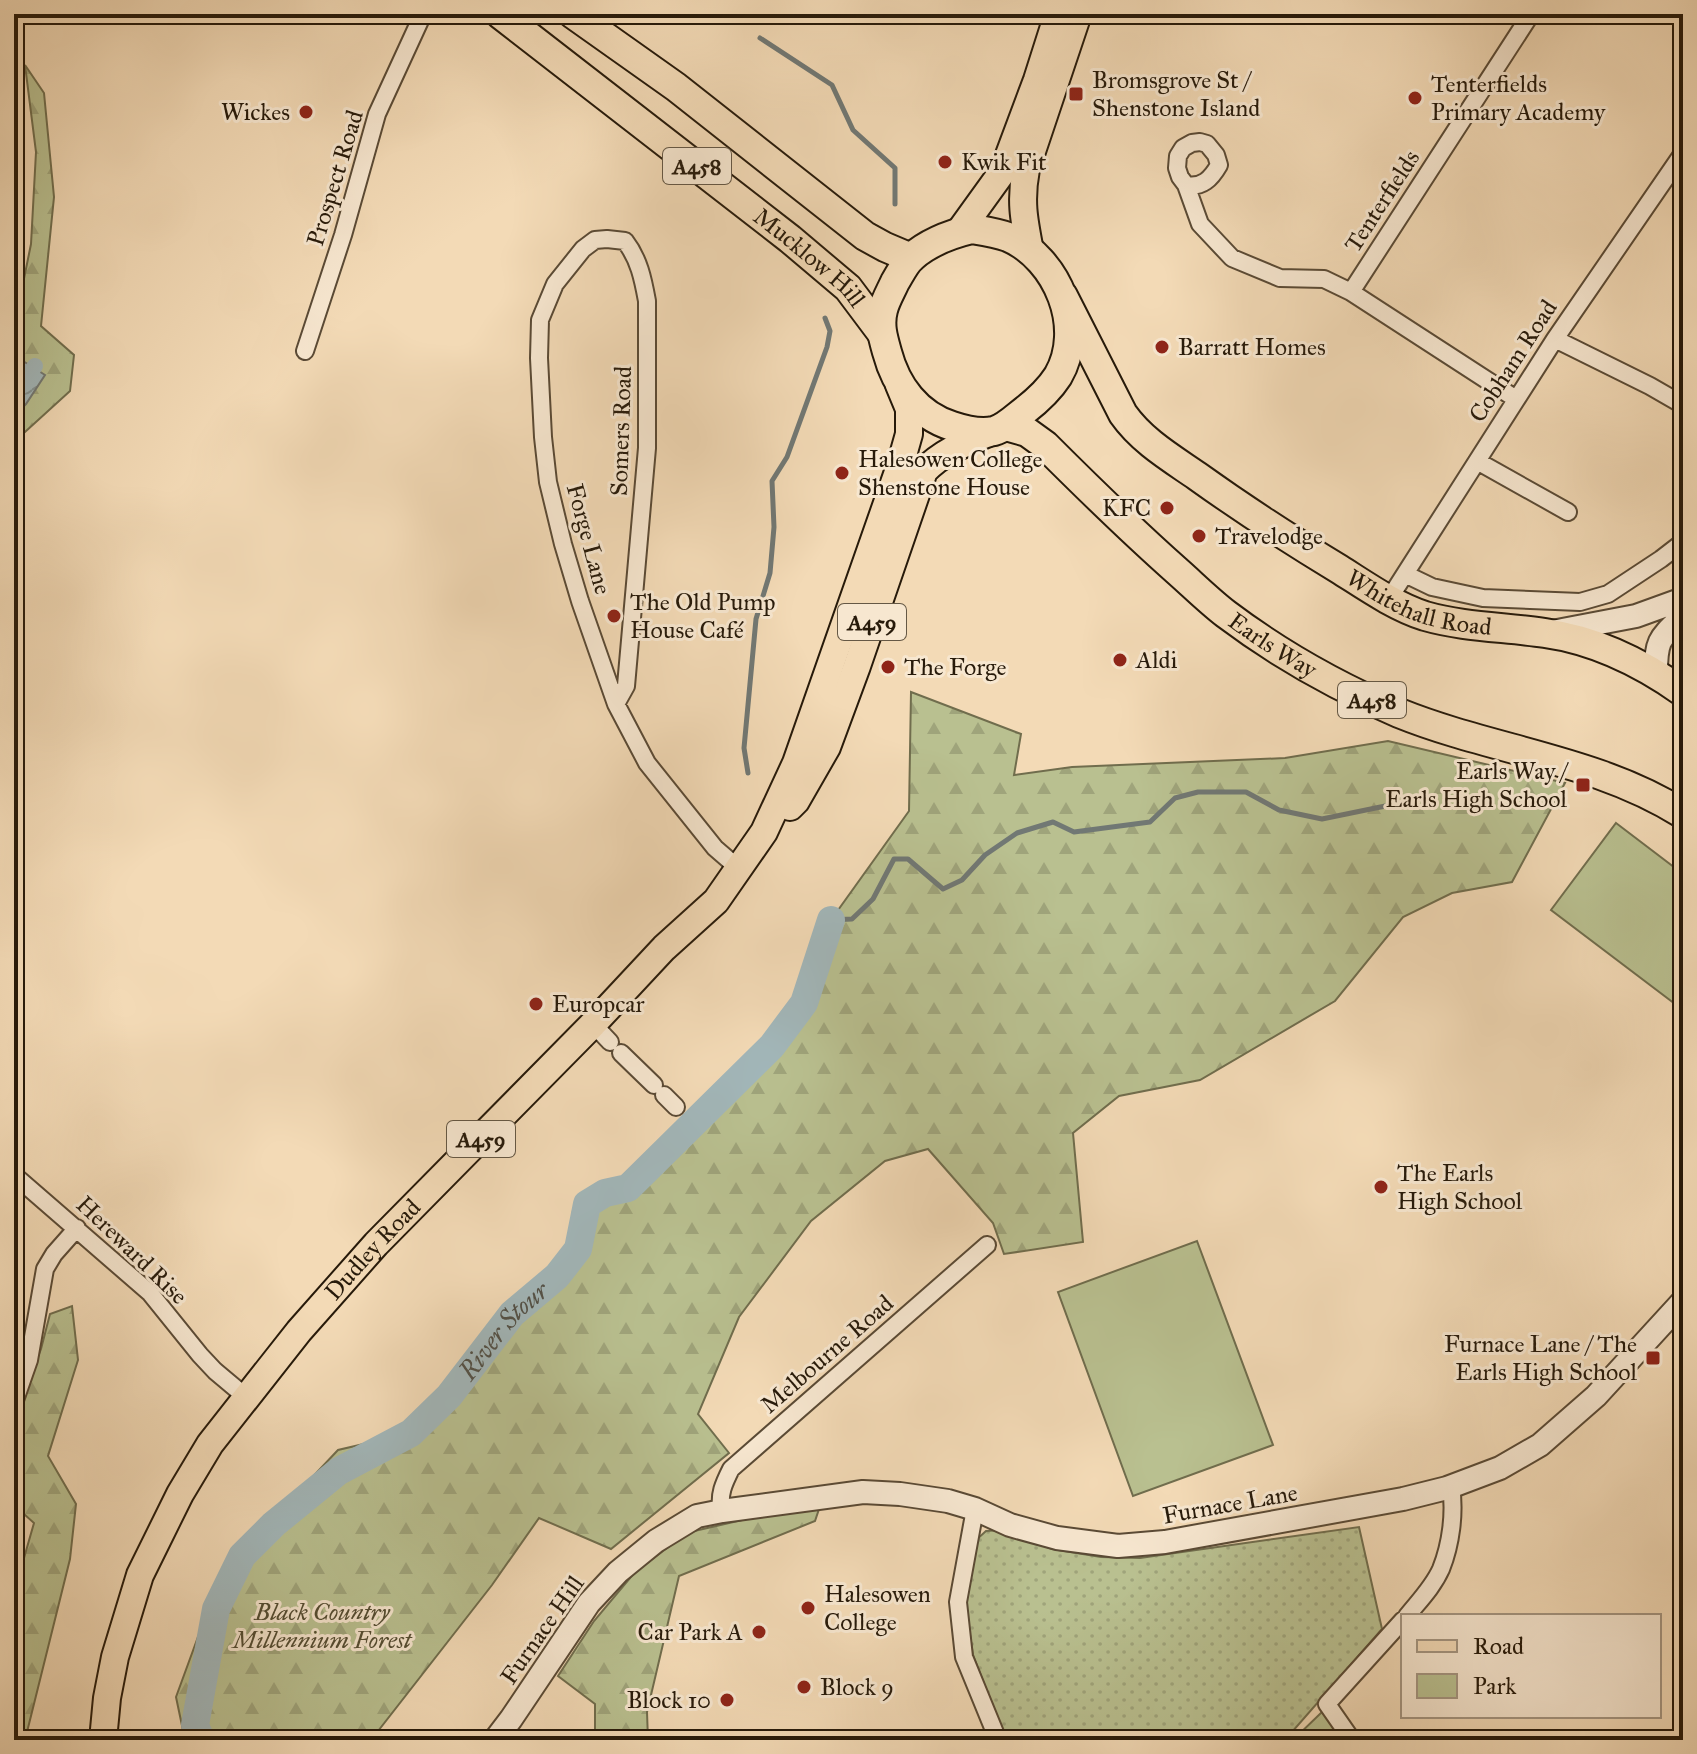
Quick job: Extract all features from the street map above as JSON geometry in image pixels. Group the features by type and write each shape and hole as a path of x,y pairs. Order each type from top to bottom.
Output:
{"highway":[{"name":"Mucklow Hill","path":"500,14 790,239 848,288 881,332"},
{"name":"Mucklow Hill","path":"573,14 676,87 865,236 911,258"},
{"name":"A458","path":"972,229 1007,237 1030,251 1045,266 1063,296 1069,335 1064,365 1044,394 1000,428 964,430 943,423 916,405 892,371 881,332 883,310 911,258 933,242 972,229"},
{"name":"Whitehall Road","path":"1063,296 1131,426 1146,440 1275,530 1389,599 1424,615 1577,640 1611,651 1656,673"},
{"name":"Earls Way","path":"1000,428 1027,432 1045,445 1142,540 1226,614 1287,656 1349,690 1400,713 1462,736 1587,769 1625,784 1683,814"},
{"name":"A458","path":"1656,673 1683,692"}],"main road":[{"path":"959,232 1003,171 1058,14"},
{"path":"1030,251 1022,212 1026,169 1078,14"},
{"name":"A459","path":"764,832 796,763 900,466 909,434 909,409 899,384"},
{"name":"A459","path":"764,832 796,801 827,747 924,471 953,448 1000,428"},
{"name":"Dudley Road","path":"103,1740 115,1657 140,1575 180,1494 210,1444 299,1331 376,1244 608,1040 664,948 716,901 764,832"}],"street":[{"name":"Tenterfields","path":"1351,292 1531,14"},
{"name":"Prospect Road","path":"305,351 343,235 377,114 424,17"},
{"name":"Cobham Road","path":"1389,599 1555,339 1683,153"},
{"path":"1186,185 1200,224 1232,258 1280,278 1324,279 1351,292 1516,399"},
{"name":"Forge Lane","path":"635,254 625,241 595,240 583,249 555,284 540,320 539,358 548,482 580,601 616,704 647,763 715,848 740,867"},
{"name":"Somers Road","path":"616,704 626,686 647,448 647,301 635,254"},
{"path":"1555,339 1683,405"},
{"path":"1477,461 1568,512"},
{"path":"1405,574 1432,587 1483,598 1580,602 1608,594 1683,542"},
{"path":"1547,633 1636,616 1683,599"},
{"path":"1656,673 1658,641 1683,616"},
{"path":"608,1040 664,1096"},
{"name":"Hereward Rise","path":"14,1175 150,1293 200,1355 246,1397"},
{"path":"14,1403 29,1360 45,1269 77,1228"},
{"name":"Melbourne Road","path":"722,1511 721,1489 731,1469 987,1245"},
{"name":"Furnace Lane","path":"722,1511 863,1492 900,1494 948,1501 1010,1525 1057,1538 1118,1546 1165,1542 1403,1499 1500,1468 1540,1445 1596,1396 1683,1301"},
{"path":"1408,1614 1441,1569 1454,1509 1451,1486"},
{"path":"975,1509 958,1602 964,1657 998,1740"},
{"name":"Furnace Hill","path":"495,1740 589,1603 618,1572 656,1541 697,1516 722,1511"},
{"path":"1683,1532 1683,1551"},
{"path":"1352,1740 1327,1704 1401,1622"}],"green space":[{"path":"25,65 44,93 54,197 41,326 74,355 70,391 14,442 14,328 31,244 36,152"},
{"name":"Black Country Millennium Forest","path":"911,692 1021,734 1014,775 1072,767 1285,758 1388,741 1565,783 1512,882 1452,893 1403,917 1335,1001 1200,1080 1119,1096 1073,1133 1083,1242 1004,1254 993,1223 928,1149 885,1161 811,1221 739,1317 698,1414 729,1453 611,1549 539,1518 492,1585 371,1740 185,1740 176,1697 221,1574 338,1450 411,1433 449,1396 512,1314 557,1276 578,1250 571,1234 573,1210 626,1178 706,1099 772,1046 804,1003 831,920 909,811"},
{"path":"1616,823 1683,874 1683,1010 1551,910"},
{"path":"1197,1241 1273,1445 1133,1496 1058,1292"},
{"path":"72,1306 78,1360 48,1456 76,1504 70,1559 25,1740 14,1740 14,1593 34,1523 14,1505 14,1420 41,1349 50,1314"},
{"path":"799,1507 819,1509 815,1521 679,1576 647,1712 648,1740 595,1740 595,1704 558,1676 594,1621 635,1572 690,1532"},
{"path":"1359,1527 1382,1629 1285,1740 1006,1740 973,1655 965,1600 975,1541 986,1531 1002,1530 1052,1549 1101,1557 1140,1558"},
{"path":"1324,1710 1345,1740 1293,1740"}],"water":[{"path":"23,361 45,375 14,416 14,374"}],"waterway":[{"path":"760,38 832,85 853,130 895,168 895,204"},
{"path":"748,773 744,748 756,619 770,573 774,527 772,481 787,457 827,347 830,331 825,318"},
{"path":"14,395 35,366"},
{"path":"831,920 852,919 873,899 894,859 908,859 943,889 962,880 985,855 1017,833 1053,822 1074,832 1150,822 1175,798 1198,792 1246,792 1279,810 1322,819 1400,803"},
{"name":"River Stour","path":"201,1740 195,1725 216,1609 242,1556 274,1524 339,1471 411,1433 449,1396 512,1314 557,1276 578,1249 587,1204 605,1193 628,1188 772,1046 804,1003 831,920"}],"place":[{"name":"Bromsgrove St / Shenstone Island","path":"1076,94"},
{"name":"Tenterfields Primary Academy","path":"1415,98"},
{"name":"Wickes","path":"306,112"},
{"name":"Kwik Fit","path":"945,162"},
{"name":"Barratt Homes","path":"1162,347"},
{"name":"Halesowen College Shenstone House","path":"842,473"},
{"name":"KFC","path":"1167,508"},
{"name":"Travelodge","path":"1199,536"},
{"name":"The Old Pump House Café","path":"614,616"},
{"name":"Aldi","path":"1120,660"},
{"name":"The Forge","path":"888,667"},
{"name":"Earls Way / Earls High School","path":"1583,785"},
{"name":"Europcar","path":"536,1004"},
{"name":"The Earls High School","path":"1381,1187"},
{"name":"Furnace Lane / The Earls High School","path":"1653,1358"},
{"name":"Halesowen College","path":"808,1608"},
{"name":"Car Park A","path":"759,1632"},
{"name":"Block 9","path":"804,1687"},
{"name":"Block 10","path":"727,1700"}]}
